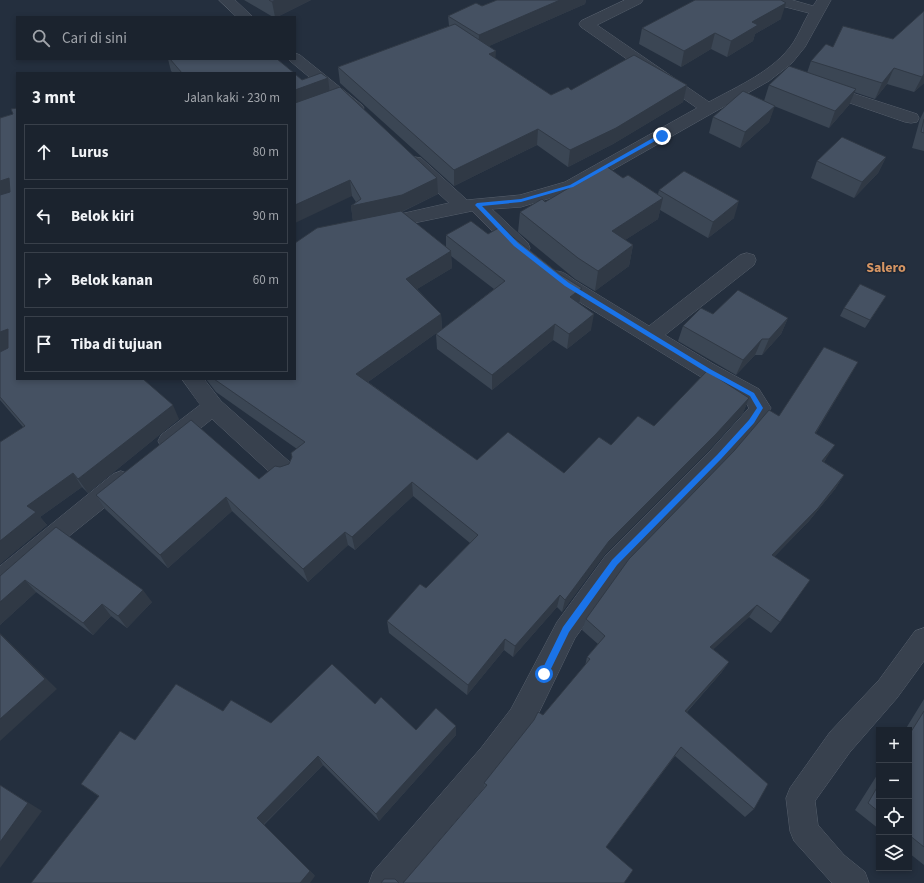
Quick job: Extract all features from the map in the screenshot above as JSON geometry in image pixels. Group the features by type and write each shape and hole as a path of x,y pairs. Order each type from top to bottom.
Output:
{"street":[{"path":"226,0 245,16"},
{"path":"636,0 586,24 708,108"},
{"path":"366,227 470,206 521,201 572,186 708,108 779,74 787,60 800,44 811,21 821,5 774,0"},
{"path":"296,59 344,96 366,117"},
{"path":"808,84 910,118"},
{"path":"323,104 344,96"},
{"path":"384,883 491,758 521,719 566,630 615,563 719,457 752,421 760,408 752,395 708,371 567,285 406,154"},
{"path":"650,336 747,260"},
{"path":"193,380 213,407 284,471"},
{"path":"153,455 213,407"},
{"path":"0,581 50,538 134,470"},
{"path":"854,883 834,865 804,831 800,798 840,742 888,689 924,640"}],"building":[{"path":"497,0 560,0 479,35 448,16 476,3 482,6"},
{"path":"695,0 781,0 786,3 752,22 758,25 731,41 715,33 684,51 642,28"},
{"path":"924,11 924,74 922,77 894,68 882,83 811,61 826,44 833,47 843,26 893,39"},
{"path":"455,24 496,51 489,54 551,95 568,87 571,90 634,55 687,85 616,128 570,150 538,129 454,170 338,67"},
{"path":"171,60 278,60 293,72 181,72"},
{"path":"789,66 856,89 835,111 769,85"},
{"path":"321,73 328,78 296,90 296,75 302,80"},
{"path":"340,87 437,178 402,195 351,206 361,199 350,180 296,205 296,103"},
{"path":"743,91 775,106 745,132 713,117"},
{"path":"16,108 16,380 144,380 173,405 78,479 73,473 27,506 36,512 0,541 0,442 25,426 0,397 0,352 8,348 8,329 0,332 0,195 10,192 9,178 0,181 0,118 13,114 11,109"},
{"path":"924,119 924,133 921,132"},
{"path":"842,137 886,157 862,182 817,161"},
{"path":"606,166 623,178 628,175 663,198 612,231 633,245 598,271 578,258 520,212 542,199 545,202"},
{"path":"684,171 739,201 713,222 659,190"},
{"path":"401,211 451,251 406,279 441,314 356,374 477,460 508,432 564,473 599,437 611,445 638,416 654,426 707,371 749,398 716,434 609,541 565,600 560,595 515,646 505,639 468,685 387,621 420,584 426,588 478,535 412,482 352,537 345,532 303,569 226,497 160,555 96,495 191,420 259,479 275,466 280,467 289,464 292,457 291,453 305,442 215,380 296,380 296,242 317,228"},
{"path":"471,221 488,234 502,226 509,234 561,275 582,288 570,297 594,314 569,334 555,324 492,375 436,334 505,281 446,235"},
{"path":"860,284 886,296 870,320 844,308"},
{"path":"738,290 788,318 769,339 762,339 743,360 683,326 701,308 713,314"},
{"path":"824,347 858,362 815,433 835,445 822,461 844,475 818,508 772,555 810,580 780,622 757,605 710,647 729,662 685,711 768,784 754,809 681,747 606,847 633,870 624,883 403,883 487,785 484,783 534,720 538,712 543,715 590,659 587,657 605,636 586,619 629,559 734,451 769,410 779,416"},
{"path":"56,527 143,590 118,616 102,604 83,623 25,580 0,602 0,576"},
{"path":"0,634 45,679 0,719"},
{"path":"332,664 375,704 381,697 416,730 436,708 456,726 376,814 318,756 257,818 310,871 300,883 31,883 99,796 81,784 120,731 135,740 176,684 223,711 231,700 271,723"},
{"path":"924,711 924,847 912,837 912,730"},
{"path":"0,785 28,803 0,842"},
{"path":"876,789 876,810 868,803"},
{"path":"384,879 395,879 399,883 381,883"}],"district":[{"name":"Salero","path":"886,267"}],"route":[{"path":"544,674 566,630 615,563 719,457 752,421 760,408 752,395 708,371 567,285 516,244 477,205 521,201 572,186 662,136"}]}
